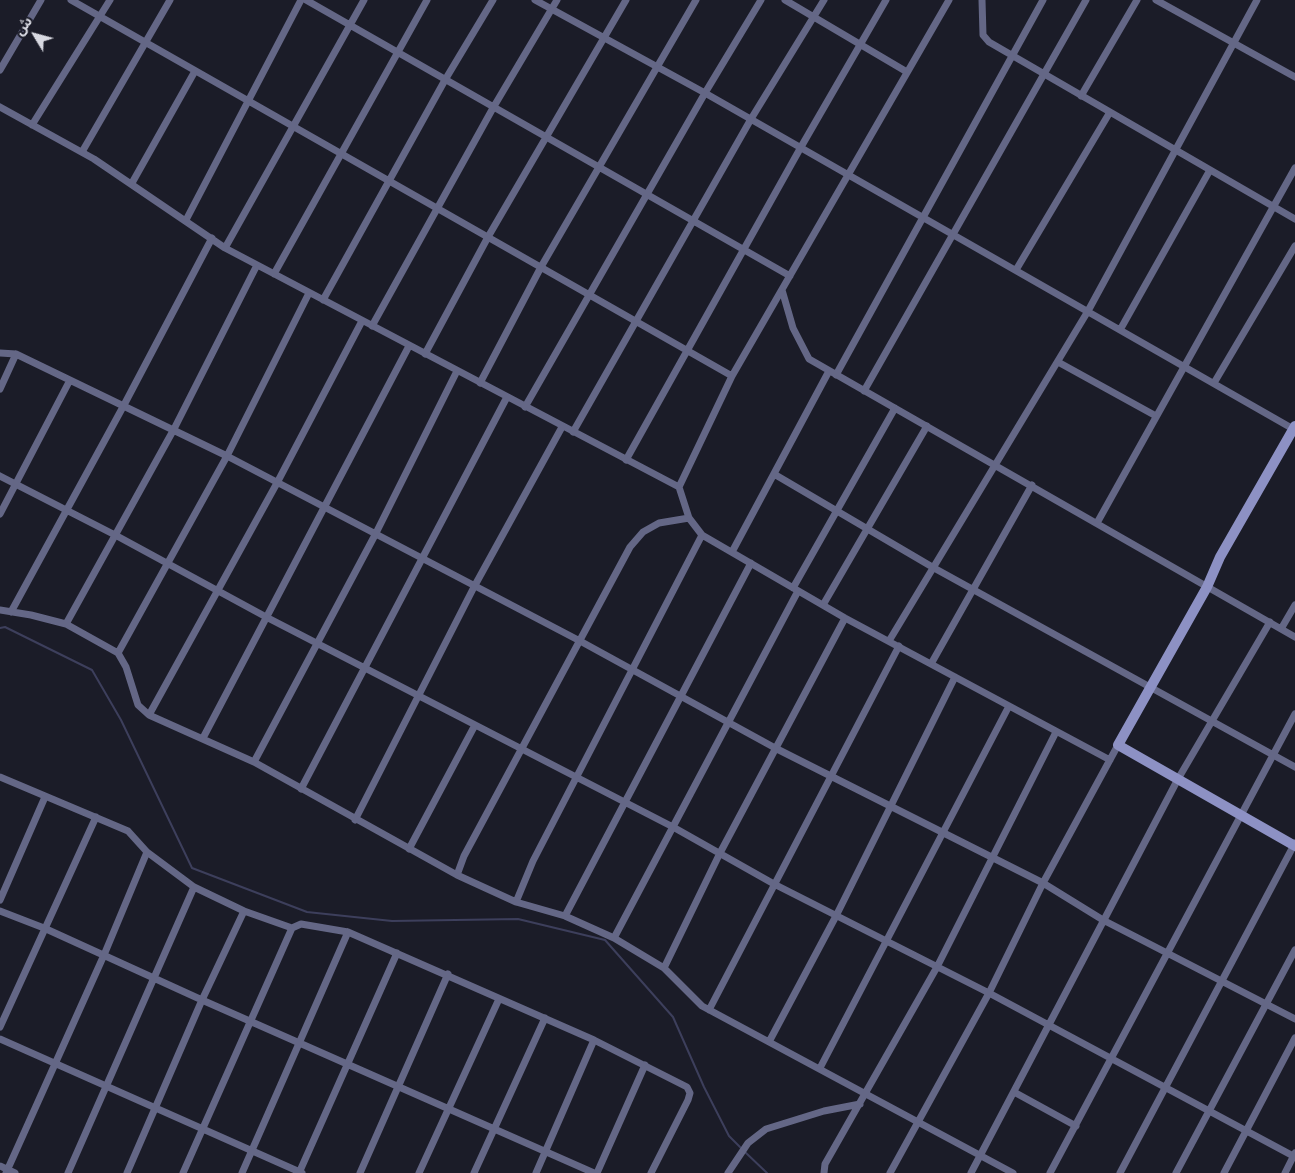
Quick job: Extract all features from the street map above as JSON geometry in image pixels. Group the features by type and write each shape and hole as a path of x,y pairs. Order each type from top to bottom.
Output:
{"street":[{"path":"0,70 41,0"},
{"path":"71,0 732,376"},
{"path":"32,126 110,0"},
{"path":"82,152 170,0"},
{"path":"186,220 301,0"},
{"path":"306,0 790,276"},
{"path":"225,248 292,125 364,0"},
{"path":"274,274 427,0"},
{"path":"323,300 445,80 493,0"},
{"path":"535,0 705,93 1294,428 1220,557 1206,587 1043,883 989,994 890,1173"},
{"path":"372,326 493,108 557,0"},
{"path":"425,354 488,237 626,0"},
{"path":"480,383 541,267 696,0"},
{"path":"525,407 705,93 761,0"},
{"path":"784,0 907,72"},
{"path":"573,432 751,119 824,0"},
{"path":"626,460 800,147 886,0"},
{"path":"679,487 732,376 949,0"},
{"path":"982,0 983,35 988,42 1295,219"},
{"path":"732,552 774,474 922,216 1042,0"},
{"path":"864,391 1086,0"},
{"path":"1081,96 1136,0"},
{"path":"1156,0 1295,77"},
{"path":"889,641 997,465 1088,311 1257,0"},
{"path":"132,183 195,71"},
{"path":"0,107 82,152 132,183 225,248 679,487 690,518 702,535 845,618 1110,760"},
{"path":"1016,270 1110,112"},
{"path":"1097,523 1272,206 1295,168"},
{"path":"1120,330 1210,170"},
{"path":"11,612 124,405 212,238"},
{"path":"1214,383 1295,246"},
{"path":"66,624 117,536 174,429 257,265"},
{"path":"782,290 793,328 809,358 832,373 997,465 1295,637"},
{"path":"118,653 227,456 309,293"},
{"path":"149,714 277,483 362,321"},
{"path":"204,738 409,346"},
{"path":"0,353 16,354 227,456 680,695 777,749 1043,883 1103,920 1295,1020"},
{"path":"0,388 16,354"},
{"path":"1058,362 1156,416"},
{"path":"254,762 375,535 457,371"},
{"path":"0,514 70,380"},
{"path":"301,789 507,397"},
{"path":"614,938 728,722 795,589 836,512 896,408"},
{"path":"823,605 927,426"},
{"path":"355,820 474,588 562,427"},
{"path":"774,474 934,568 1295,767"},
{"path":"0,476 67,509 268,618 673,827 774,884 1049,1025 1294,1156 1284,1173"},
{"path":"931,664 1032,485"},
{"path":"457,874 464,856 630,547 643,532 659,523 690,518"},
{"path":"516,902 533,861 702,535"},
{"path":"565,916 751,563"},
{"path":"1281,629 1295,605"},
{"path":"0,610 32,615 66,624 118,653 126,667 138,705 149,714 254,762 355,820 457,874 516,902 565,916 614,938 664,968 702,1006 770,1040 1014,1173"},
{"path":"664,968 720,853 845,618"},
{"path":"972,1173 1178,779 1210,721 1270,622"},
{"path":"709,1010 899,646"},
{"path":"770,1040 836,916 955,677"},
{"path":"820,1068 1009,706"},
{"path":"1050,1173 1295,714"},
{"path":"409,848 475,725"},
{"path":"824,1173 825,1164 937,967 1056,732"},
{"path":"1118,745 1295,845 1120,1173"},
{"path":"0,777 128,831 147,852 194,887 244,911 292,928"},
{"path":"0,900 45,797"},
{"path":"0,1028 96,817"},
{"path":"7,1171 104,955 147,852"},
{"path":"68,1173 194,887"},
{"path":"0,910 155,977 250,1022 302,1042 596,1173 645,1065"},
{"path":"127,1173 202,1000 244,911"},
{"path":"183,1173 292,928 301,924 348,932 448,974 499,999 594,1040 687,1087 690,1093 651,1173"},
{"path":"242,1173 302,1042 348,932"},
{"path":"1176,1173 1295,950"},
{"path":"0,1039 300,1173 397,953"},
{"path":"360,1173 448,974"},
{"path":"419,1173 499,999"},
{"path":"474,1173 545,1018"},
{"path":"1224,1173 1295,1038"},
{"path":"536,1173 594,1040"},
{"path":"1014,1092 1076,1126"},
{"path":"728,1173 748,1143 766,1129 824,1111 860,1104"},
{"path":"0,1166 7,1171 15,1173"}],"waterway":[{"path":"0,628 5,627 92,670 121,720 192,868 307,912 392,921 518,919 605,940 673,1017 704,1087 729,1136 742,1149"},
{"path":"745,1152 767,1173"}]}
